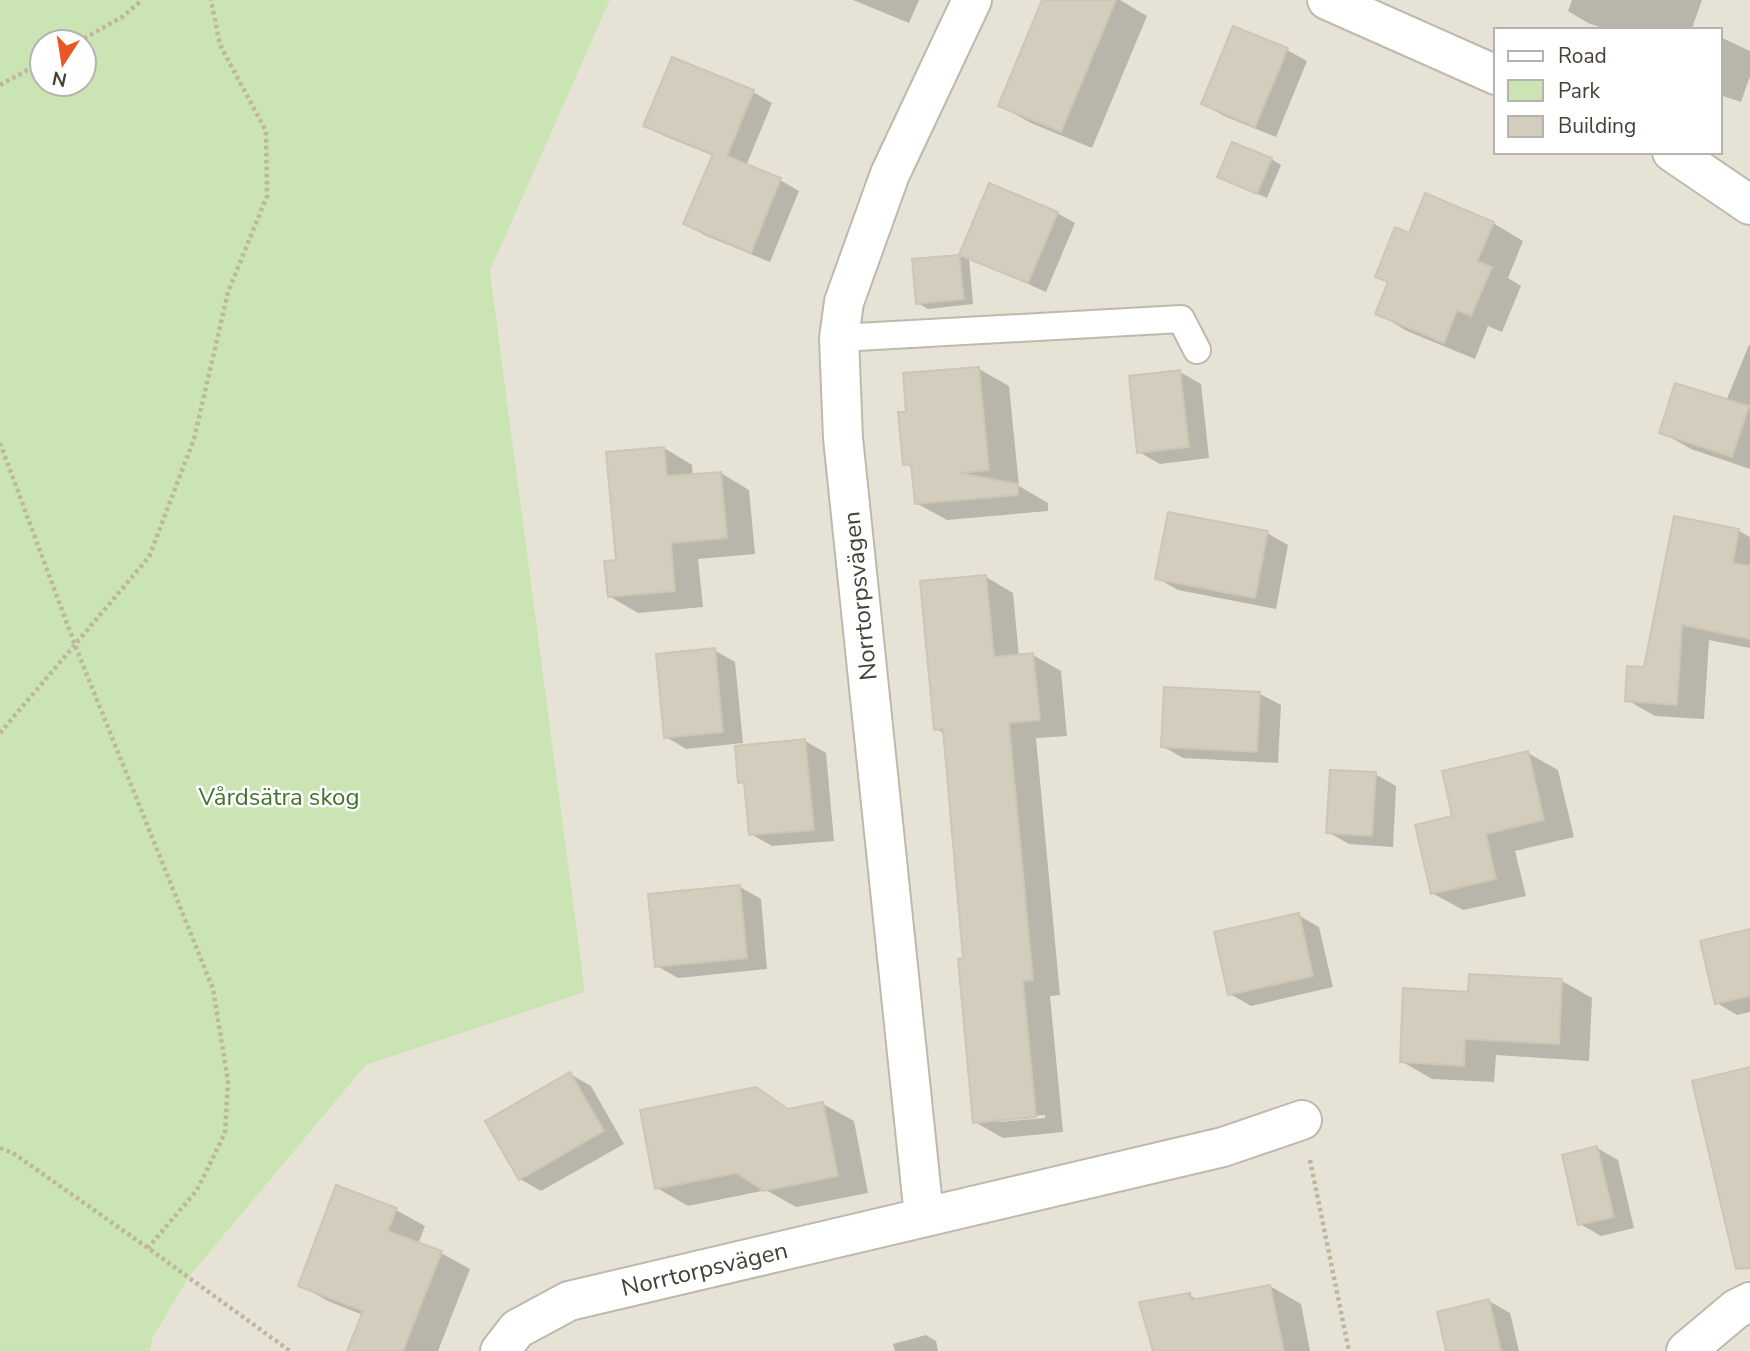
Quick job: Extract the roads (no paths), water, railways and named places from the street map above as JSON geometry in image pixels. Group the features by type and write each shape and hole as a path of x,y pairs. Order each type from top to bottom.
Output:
{"street":[{"name":"Norrtorpsvägen","path":"924,1216 843,438 839,338 844,302 890,174 972,0"},
{"path":"1327,0 1494,74"},
{"path":"1675,154 1750,205"},
{"name":"Norrtorpsvägen","path":"500,1351 517,1329 569,1301 1223,1147 1302,1120"},
{"path":"1686,1351 1737,1309 1750,1302"}],"lane":[{"path":"839,338 1181,319 1197,350"}],"park label":[{"name":"Vårdsätra skog","path":"279,797"}]}
